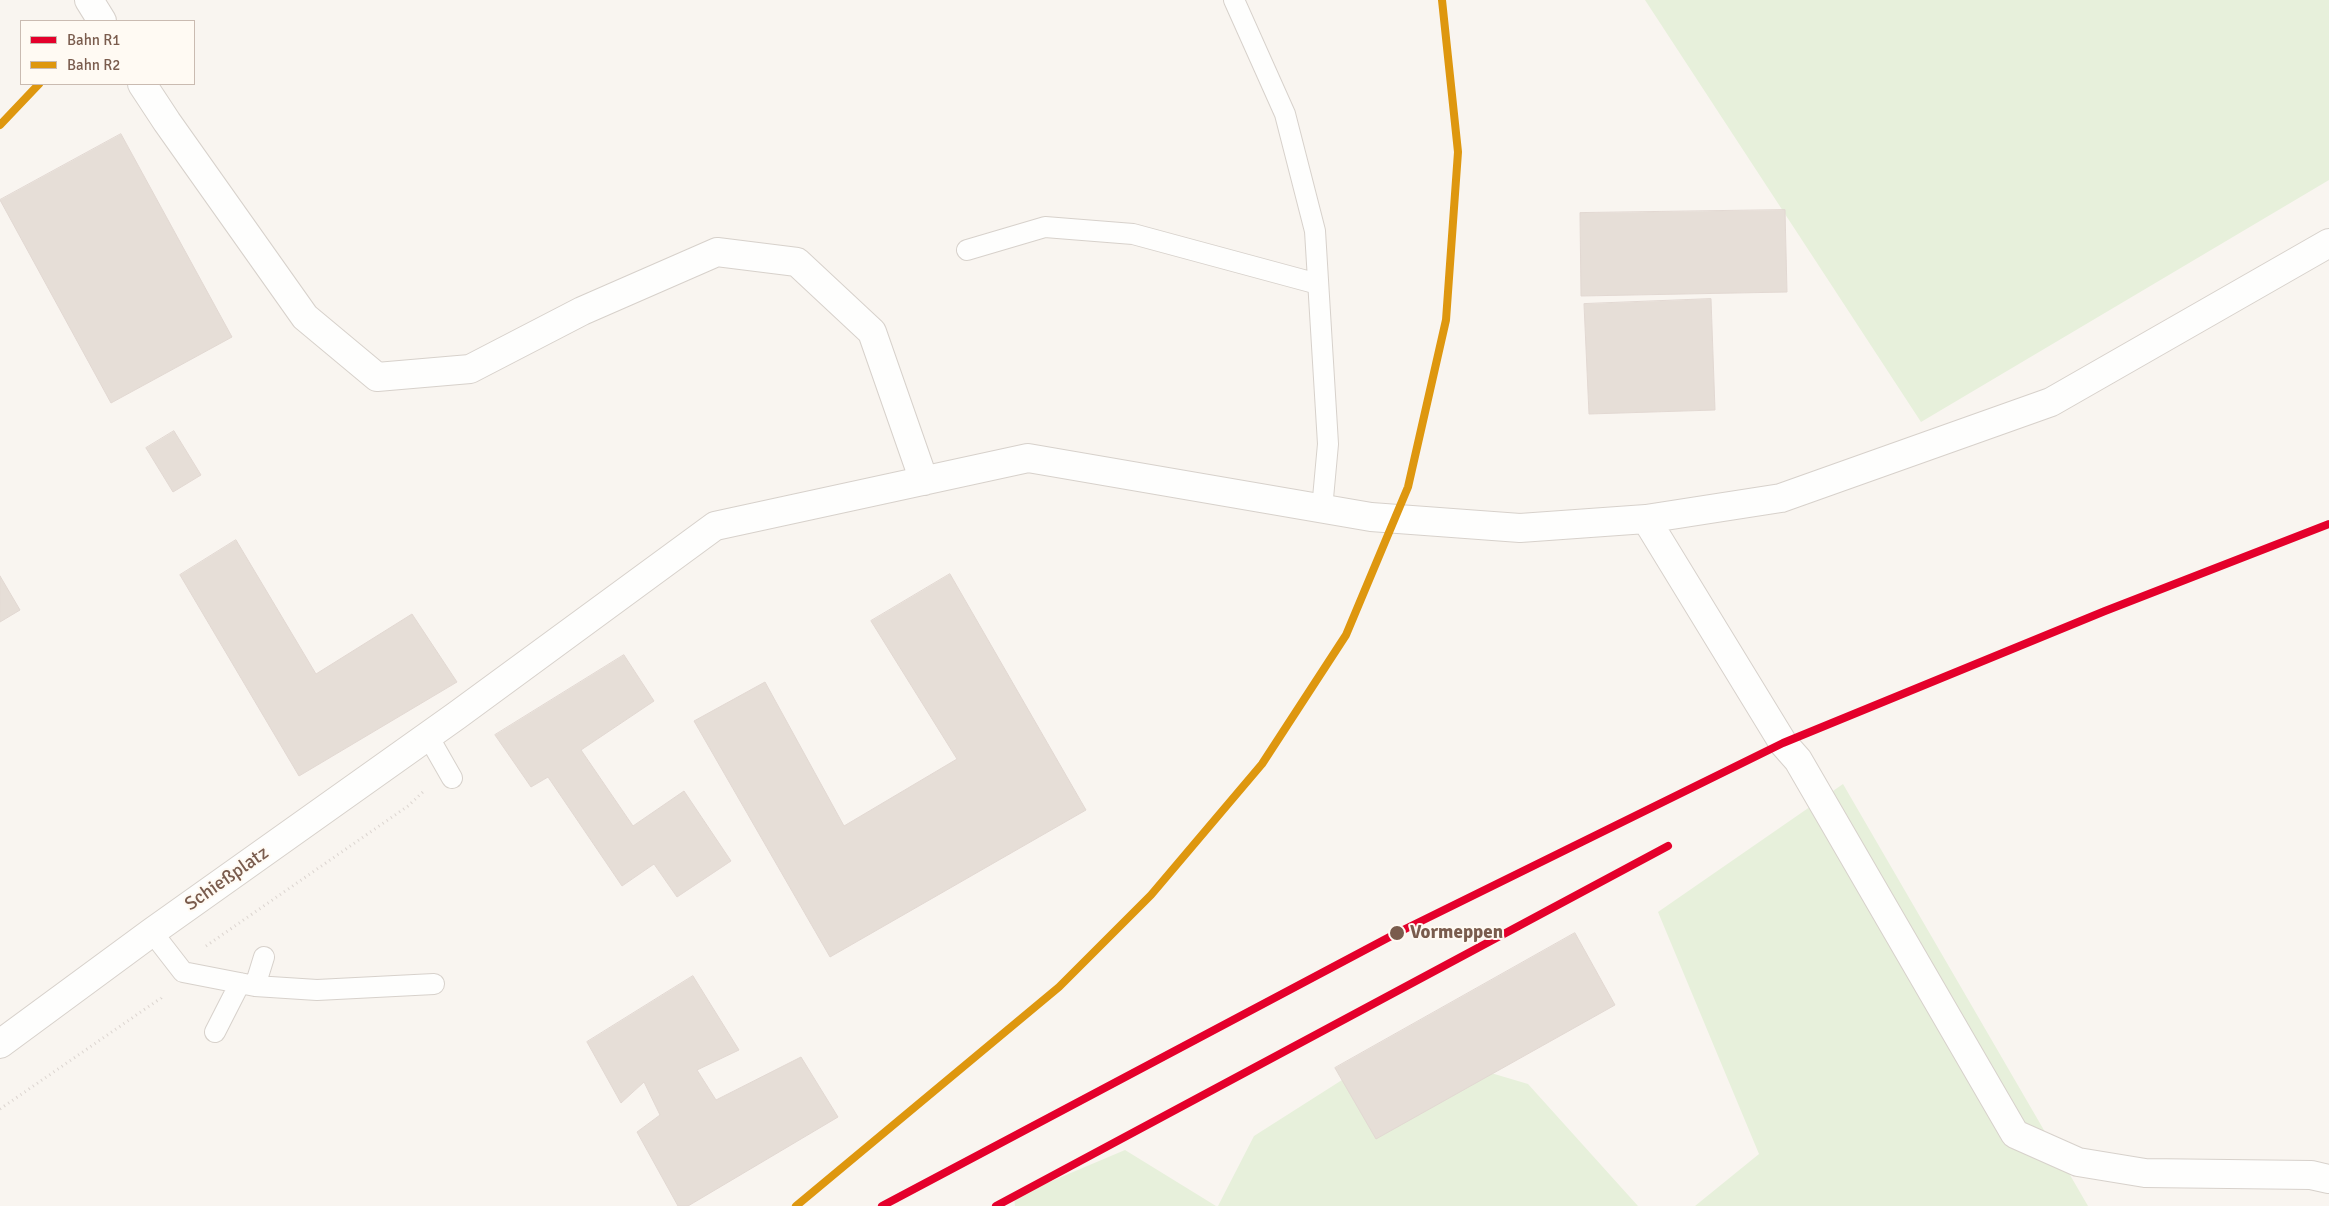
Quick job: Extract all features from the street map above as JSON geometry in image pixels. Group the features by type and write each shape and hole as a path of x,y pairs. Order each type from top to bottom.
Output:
{"street":[{"path":"88,0 101,20"},
{"path":"143,85 305,317 377,377 470,370 582,311 717,252 797,262 872,332 924,481"},
{"name":"Schießplatz","path":"0,1044 152,932 456,716 715,526 1028,458 1371,517 1520,528 1646,519 1781,498 2051,402 2329,243"},
{"path":"1646,519 1783,743 1798,760 2015,1134 2078,1162 2146,1173 2310,1174 2329,1178"}],"lane":[{"path":"1234,0 1285,114 1315,231 1328,444 1322,509"},
{"path":"967,250 1045,228 1133,234 1318,284"},
{"path":"428,736 450,774"},
{"path":"152,932 183,972 247,984 317,990 434,984"},
{"path":"215,1032 264,957"}],"path":[{"path":"0,1109 161,998 178,966 408,806 450,774"}],"green space":[{"path":"1645,0 2329,0 2329,180 1921,422"},
{"path":"1843,784 2088,1206 1695,1206 1759,1154 1658,912"},
{"path":"1397,1045 1528,1084 1638,1206 1218,1206 1254,1136"},
{"path":"1125,1150 1216,1206 1015,1206 1014,1197"}],"building":[{"path":"121,134 232,337 111,403 0,200"},
{"path":"1785,210 1787,292 1581,296 1580,213"},
{"path":"1711,299 1715,410 1589,414 1584,304"},
{"path":"174,431 201,475 173,492 146,448"},
{"path":"236,540 316,674 412,614 457,682 299,776 180,575"},
{"path":"950,574 1086,810 830,957 694,721 765,682 844,826 957,759 871,621"},
{"path":"0,576 20,610 0,622"},
{"path":"624,655 654,701 581,750 633,826 684,791 731,861 677,897 654,864 622,886 548,777 531,787 495,735"},
{"path":"1575,933 1615,1005 1376,1139 1335,1068"},
{"path":"693,976 739,1050 697,1070 716,1100 801,1057 838,1117 688,1206 678,1206 637,1132 660,1115 644,1082 621,1103 587,1042"}],"rail line":[{"name":"R2","path":"796,1206 1059,987 1151,895 1262,764 1346,635 1408,487 1446,320 1458,152 1442,0"},
{"name":"R2","path":"0,125 38,85"},
{"name":"R1","path":"882,1206 1397,933 1783,743 2105,611 2329,524"},
{"name":"R1","path":"996,1206 1668,846"}],"place":[{"name":"Vormeppen","path":"1397,933"}]}
